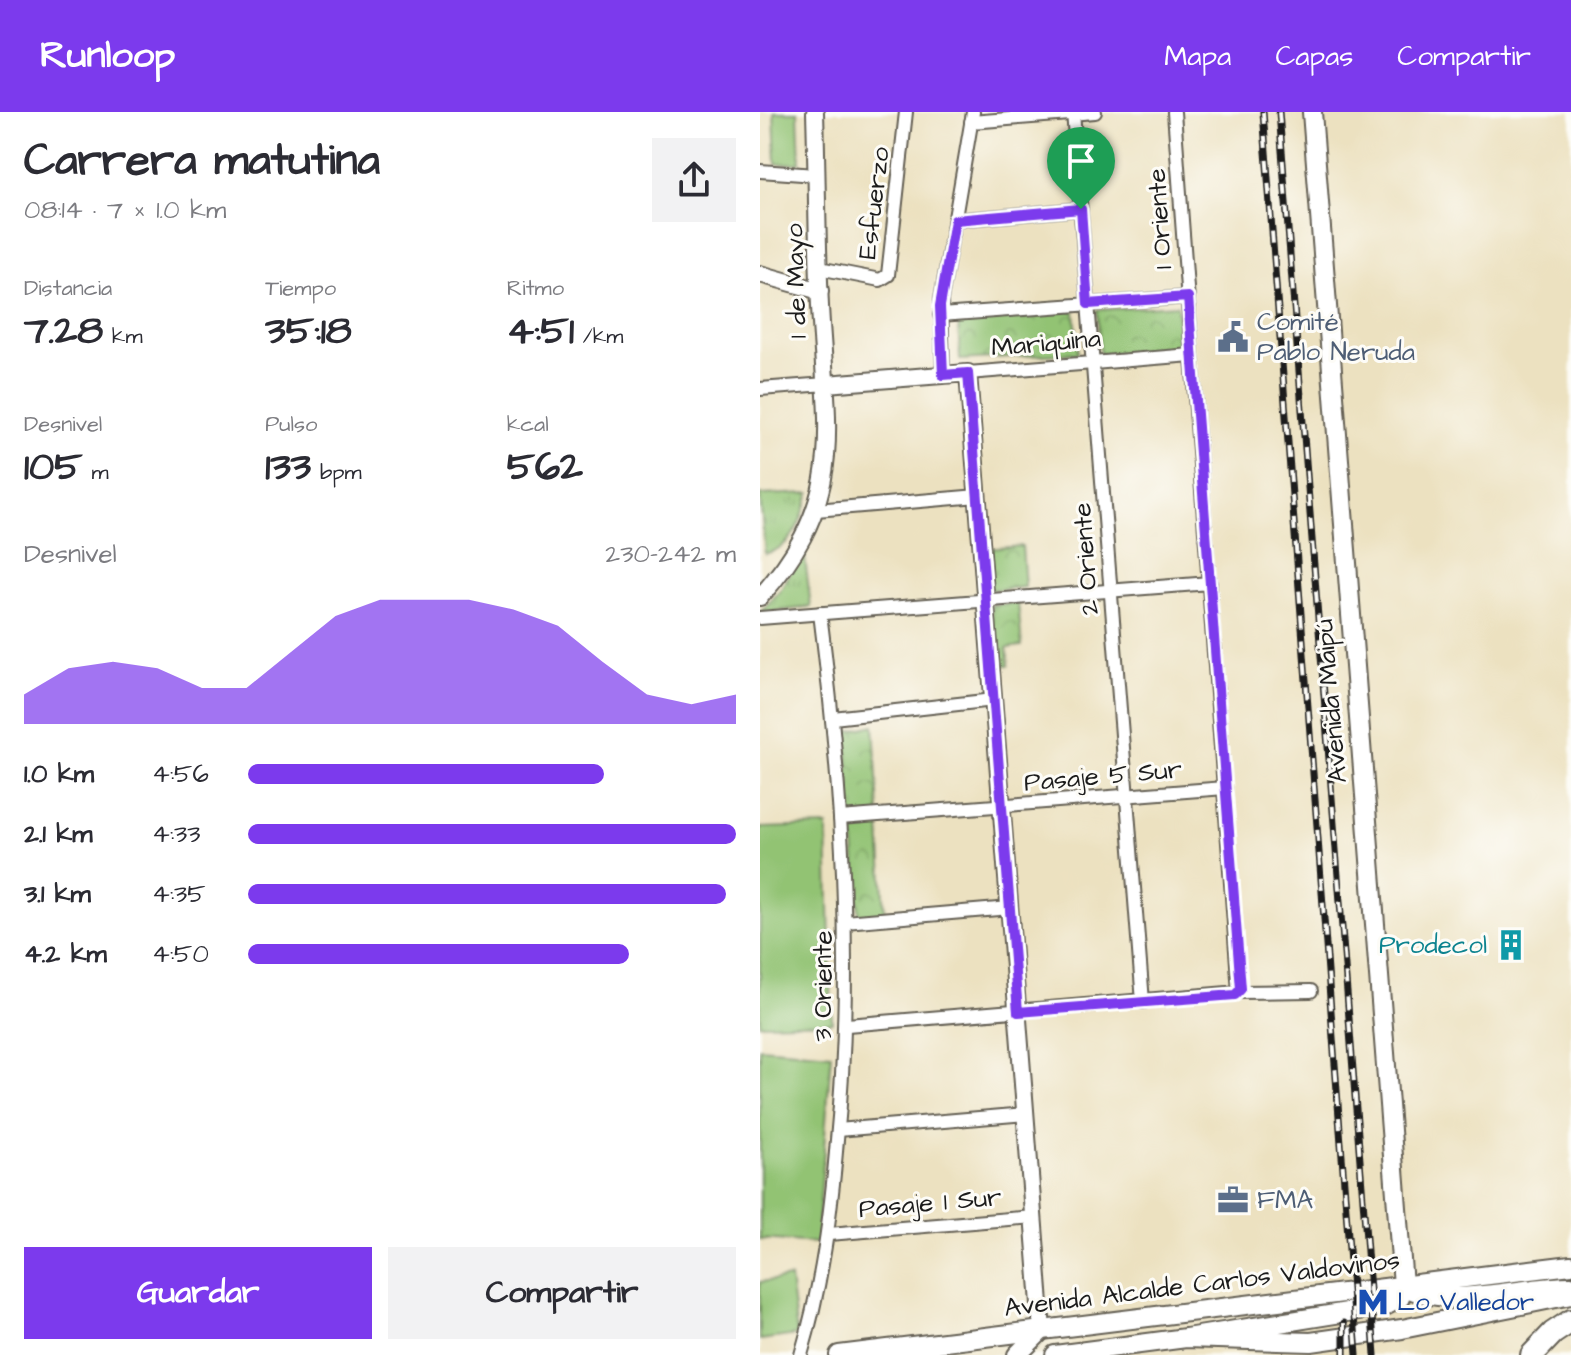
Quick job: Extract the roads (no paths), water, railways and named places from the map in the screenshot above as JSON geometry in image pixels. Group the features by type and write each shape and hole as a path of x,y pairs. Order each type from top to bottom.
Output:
{"highway":[{"path":"1532,1355 1553,1333 1571,1321"}],"main road":[{"name":"Avenida Maipú","path":"1312,112 1403,1285"},
{"name":"Avenida Alcalde Carlos Valdovinos","path":"839,1355 1571,1265"},
{"path":"1186,1338 1385,1306 1400,1298 1403,1285 1421,1295 1446,1298 1571,1286"},
{"name":"Avenida Alcalde Carlos Valdovinos","path":"1055,1355 1186,1338 1311,1342 1416,1327 1571,1295"},
{"path":"1017,1355 1042,1330"}],"street":[{"name":"1 de Mayo","path":"760,597 789,560 816,510 829,452 819,268 815,112"},
{"name":"Esfuerzo","path":"819,268 880,280 888,275 906,112"},
{"path":"943,375 940,315 972,117 1095,112"},
{"name":"1 Oriente","path":"1174,112 1239,992"},
{"name":"2 Oriente","path":"1073,113 1143,1002"},
{"path":"760,171 816,175"},
{"path":"955,220 1081,209"},
{"path":"760,274 820,291"},
{"path":"940,315 1188,297"},
{"name":"Mariquina","path":"760,389 1192,355"},
{"path":"968,373 1042,1330"},
{"path":"816,510 978,496"},
{"path":"760,618 1210,583"},
{"name":"3 Oriente","path":"801,1355 819,1293 829,1234 847,1025 840,818 833,718 820,613"},
{"path":"833,718 994,700"},
{"name":"Pasaje 5 Sur","path":"840,818 1225,788"},
{"path":"845,922 1010,908"},
{"path":"847,1025 1239,992 1311,991"},
{"path":"838,1130 1026,1114"},
{"name":"Pasaje 1 Sur","path":"829,1234 1034,1217"}],"railway":[{"path":"1263,112 1357,1355"},
{"path":"1279,112 1375,1355"},
{"path":"1344,1323 1344,1355"}],"place":[{"name":"Comité Pablo Neruda","path":"1233,337"},
{"name":"Prodecol","path":"1511,945"},
{"name":"FMA","path":"1233,1200"},
{"name":"Lo Valledor","path":"1373,1302"}]}
